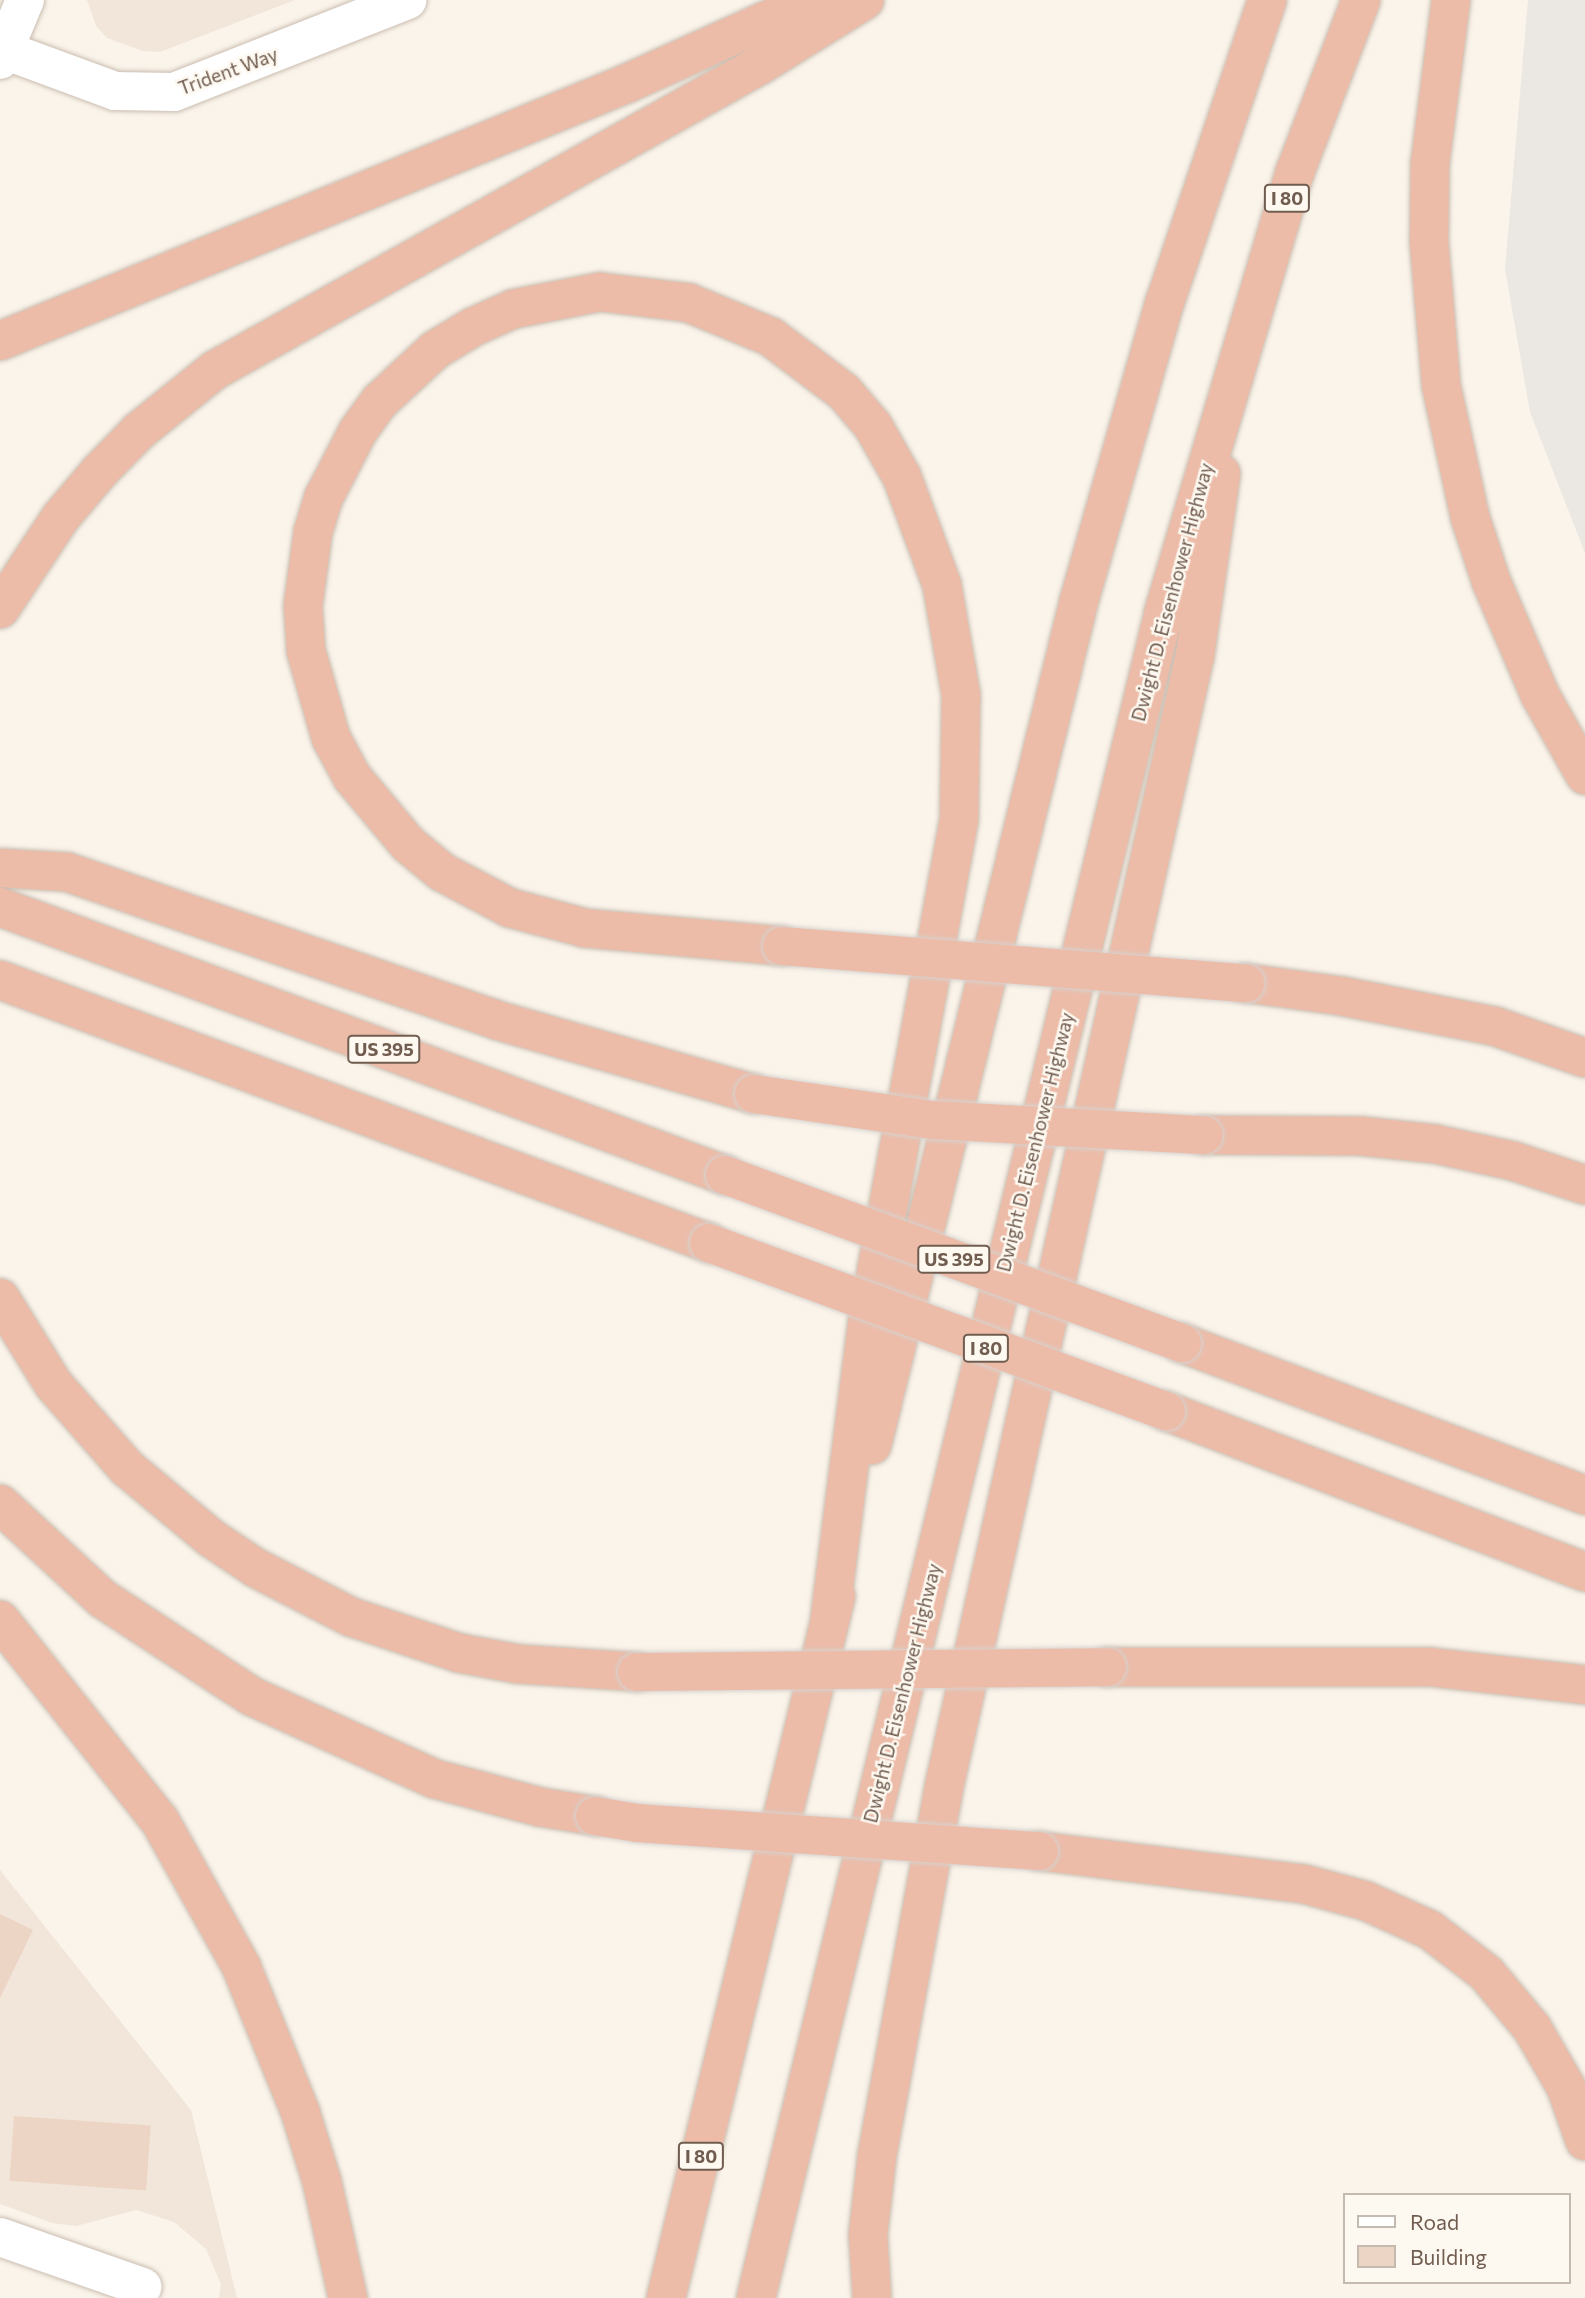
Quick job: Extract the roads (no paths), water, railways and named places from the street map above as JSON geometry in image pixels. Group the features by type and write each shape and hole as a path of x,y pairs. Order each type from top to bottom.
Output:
{"highway":[{"path":"9,338 628,83 812,0"},
{"path":"0,609 61,517 99,472 148,423 215,370 760,65 865,0"},
{"name":"I 80","path":"666,2298 1082,588 1165,302 1267,0"},
{"name":"Dwight D. Eisenhower Highway","path":"756,2298 1161,625 1223,400 1295,172 1360,0"},
{"path":"1451,0 1430,164 1429,241 1441,385 1470,517 1491,581 1539,695 1585,775"},
{"path":"830,1619 868,1317 959,820 961,695 942,584 906,488 873,426 844,392 771,337 688,303 600,292 513,309 472,327 435,350 380,401 358,431 324,497 313,532 303,606 306,651 331,738 352,777 408,844 442,872 510,908 585,928 782,946 1247,983 1341,996 1494,1026 1585,1058"},
{"path":"872,2298 868,2235 877,2156 944,1787 1195,655 1216,527 1223,400"},
{"path":"0,868 67,872 496,1020 754,1094 932,1120 1204,1135 1360,1136 1435,1144 1513,1161 1585,1185"},
{"name":"US 395","path":"0,907 1182,1343 1585,1495"},
{"path":"15,986 1166,1411 1585,1572"},
{"path":"0,1298 54,1385 117,1458 167,1505 256,1568 351,1617 459,1653 530,1666 638,1672 1430,1667 1585,1685"},
{"path":"0,1504 103,1599 251,1696 436,1780 514,1801 637,1823 1040,1851 1304,1884 1366,1901 1430,1930 1486,1973 1532,2028 1566,2087 1585,2141"},
{"path":"0,1620 160,1821 241,1966 300,2111 322,2182 348,2298"}],"street":[{"path":"2,55 25,0"},
{"name":"Trident Way","path":"2,55 115,91 174,92 408,0"},
{"path":"0,2237 143,2287"}]}
